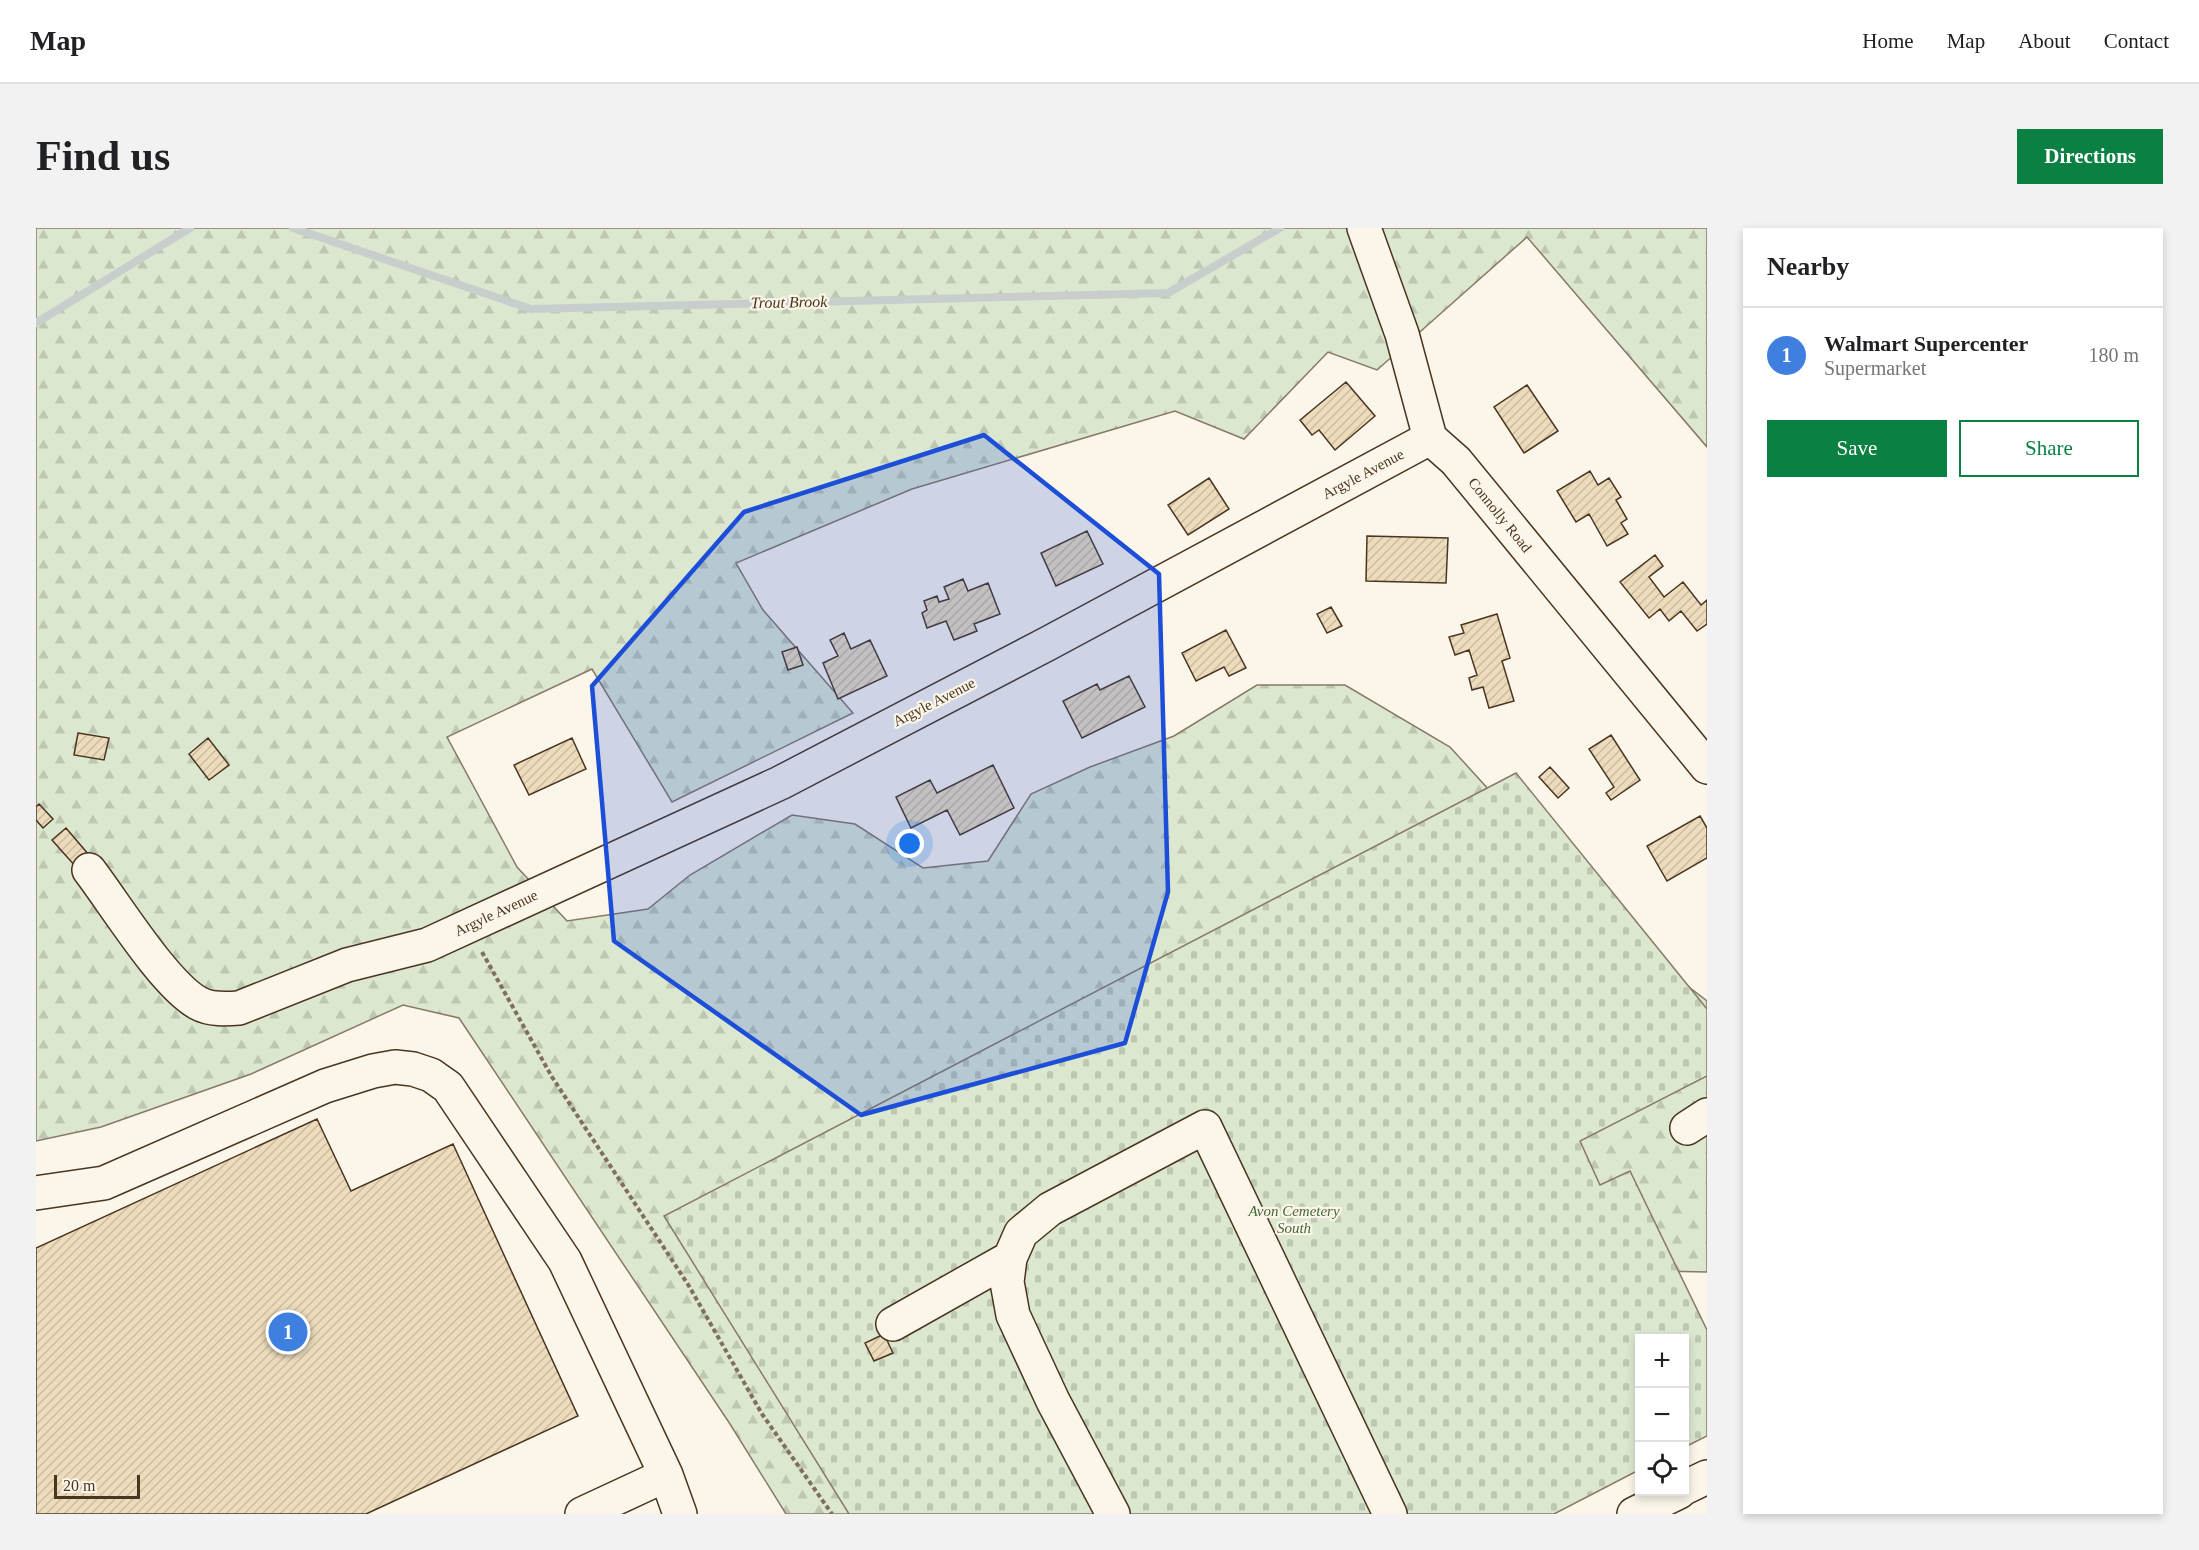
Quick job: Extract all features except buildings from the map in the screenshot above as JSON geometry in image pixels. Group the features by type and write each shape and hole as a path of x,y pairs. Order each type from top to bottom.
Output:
{"street":[{"path":"1364,228 1402,334 1430,438"},
{"name":"Connolly Road","path":"1430,438 1456,461 1707,766"},
{"name":"Argyle Avenue","path":"89,870 171,980 199,1004 222,1009 240,1008 346,965 427,945 790,777 1047,644 1430,438"},
{"path":"36,1193 104,1183 325,1086 373,1071 395,1067 430,1074 448,1087 565,1261 666,1475 680,1514"},
{"path":"1113,1514 1053,1401 1013,1315 1006,1282 1010,1258 1021,1233 1050,1209 1205,1127 1390,1514"},
{"path":"893,1323 1010,1258"},
{"path":"582,1514 666,1475"},
{"path":"1689,1486 1707,1477"},
{"path":"1634,1514 1668,1496"}],"path":[{"path":"468,926 552,1077 689,1286 762,1414 832,1514"}],"highlighted area":[{"path":"984,435 1159,574 1168,892 1125,1043 861,1115 614,941 592,686 744,512"}],"green space":[{"path":"36,228 1707,228 1707,447 1527,237 1377,370 1328,352 1244,439 1175,411 912,489 736,563 763,610 853,713 672,802 592,669 447,737 517,867 567,921 648,909 690,875 792,815 855,824 923,868 988,861 1031,794 1090,767 1174,736 1257,685 1345,685 1450,747 1621,935 1707,1001 1707,1272 1659,1271 1003,1514 786,1514 730,1424 459,1018 403,1005 251,1074 101,1127 36,1141"},
{"name":"Avon Cemetery South","path":"1516,773 1707,1009 1707,1076 1580,1141 1600,1185 1630,1171 1707,1330 1707,1436 1689,1445 1689,1334 1635,1334 1635,1472 1554,1514 849,1514 664,1216"}],"waterway":[{"path":"36,323 190,228"},
{"name":"Trout Brook","path":"293,228 531,309 1168,293 1280,228"}],"place":[{"name":"Walmart Supercenter","path":"288,1332"}]}
